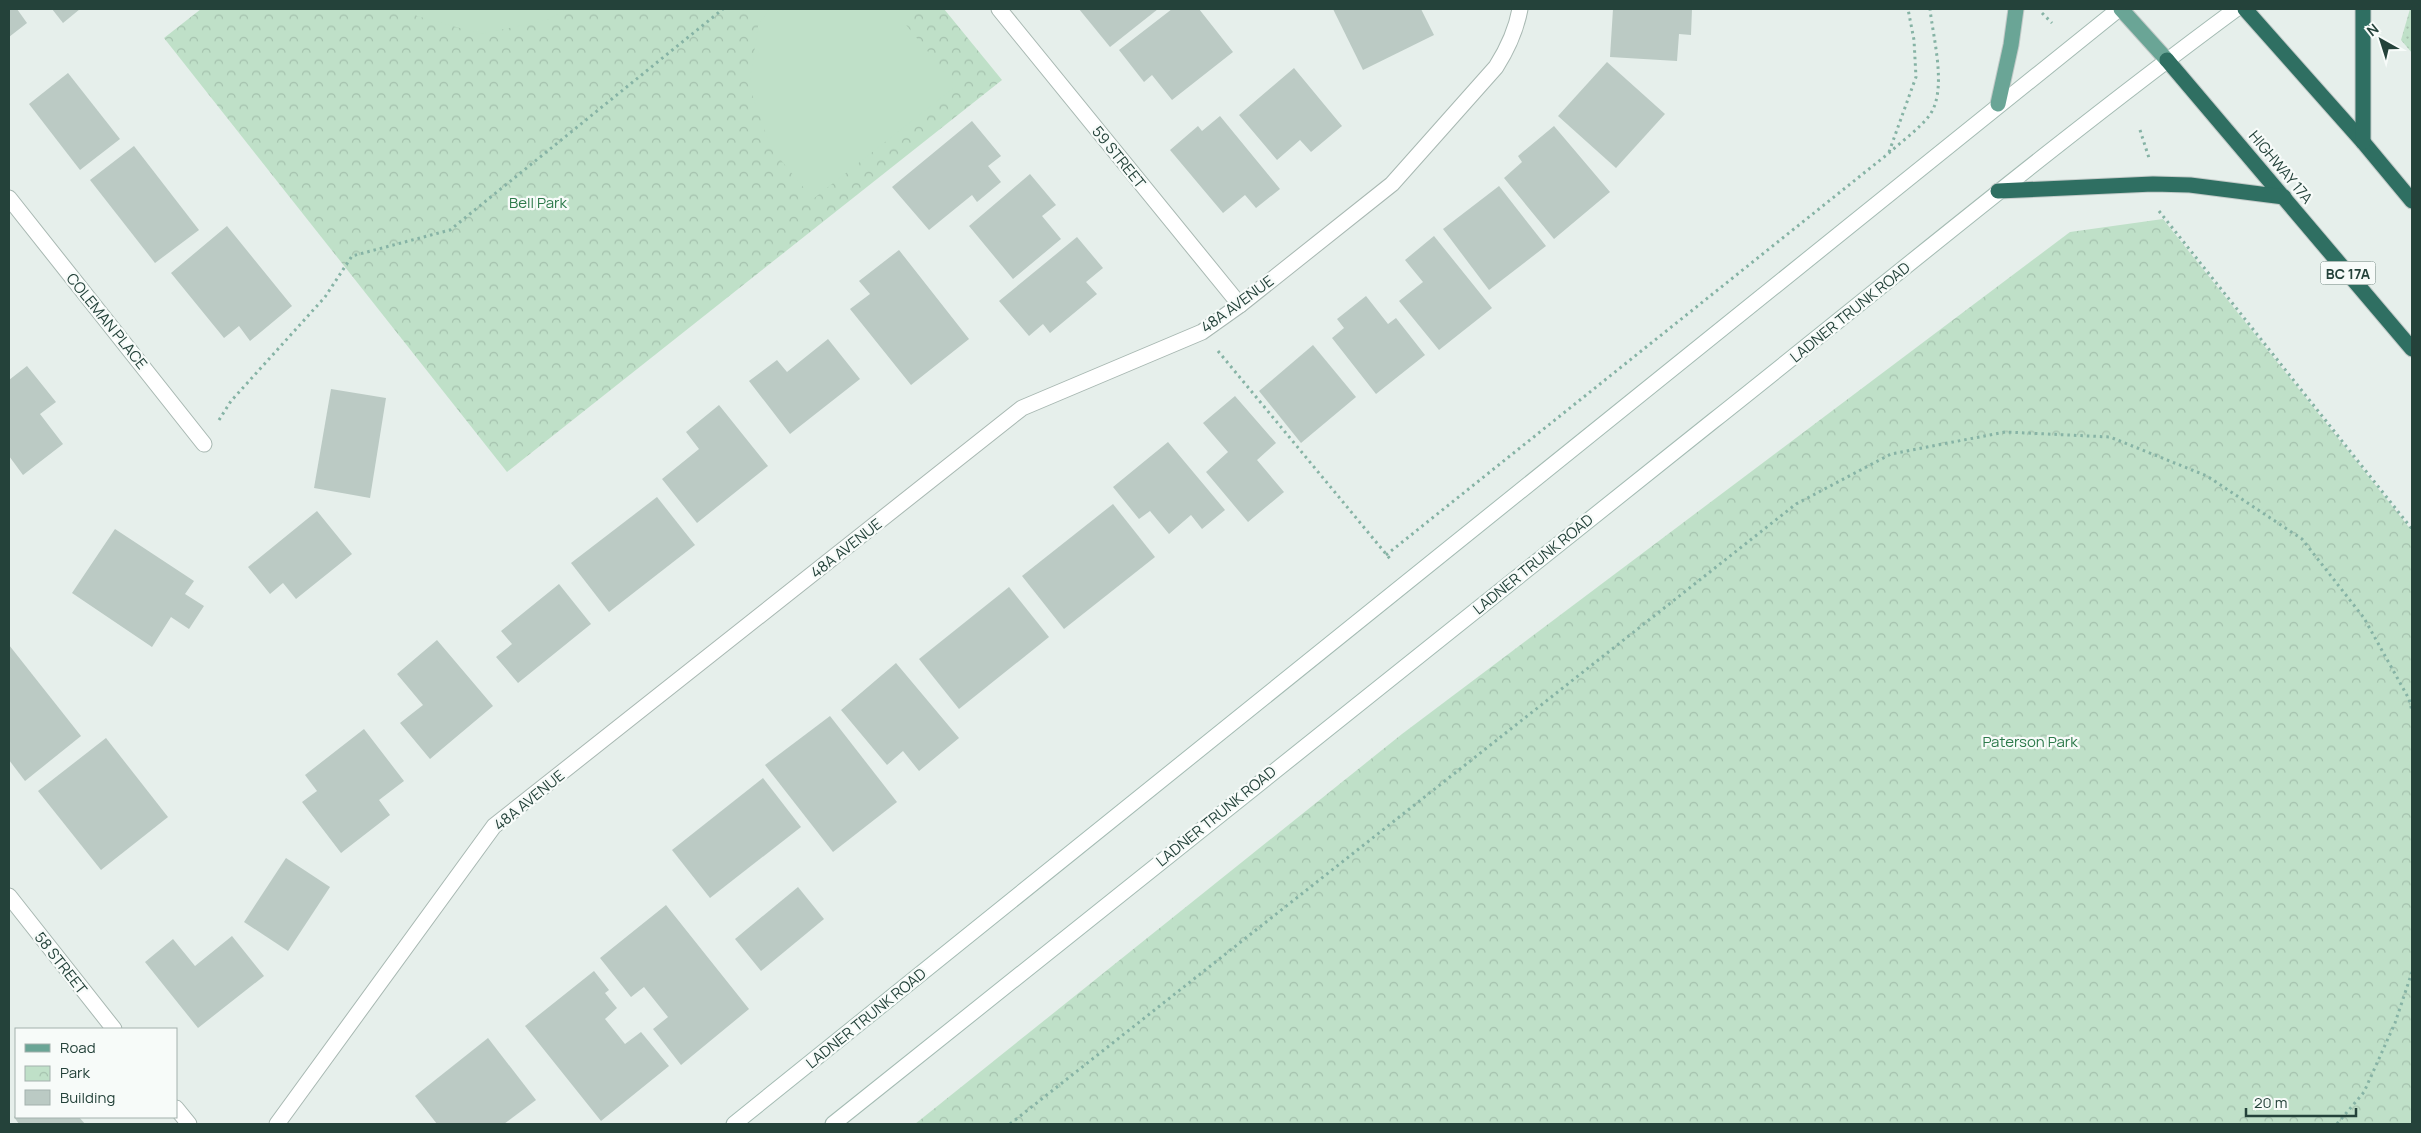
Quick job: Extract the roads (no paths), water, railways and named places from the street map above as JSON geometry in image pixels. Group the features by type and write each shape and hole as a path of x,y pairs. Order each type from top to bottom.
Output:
{"highway":[{"path":"2245,9 2363,142 2412,201"},
{"path":"2362,9 2363,142"},
{"name":"HIGHWAY 17A","path":"2167,60 2412,348"},
{"path":"1998,191 2152,184 2190,185 2284,197"}],"main road":[{"name":"59 STREET","path":"999,9 1240,305"},
{"name":"48A AVENUE","path":"278,1124 494,826 1022,408 1202,332 1240,305 1392,184 1496,68 1509,46 1517,25 1520,9"},
{"path":"1998,104 2011,45 2016,9"},
{"name":"LADNER TRUNK ROAD","path":"734,1124 1998,104 2120,9"},
{"name":"HIGHWAY 17A","path":"2120,9 2167,60"},
{"name":"LADNER TRUNK ROAD","path":"833,1124 1232,803 1828,330 1998,191 2236,9"},
{"name":"COLEMAN PLACE","path":"9,198 204,444"},
{"name":"58 STREET","path":"9,896 113,1028"},
{"path":"178,1110 189,1124"}],"park label":[{"name":"Bell Park","path":"538,202"},
{"name":"Paterson Park","path":"2030,741"}]}
